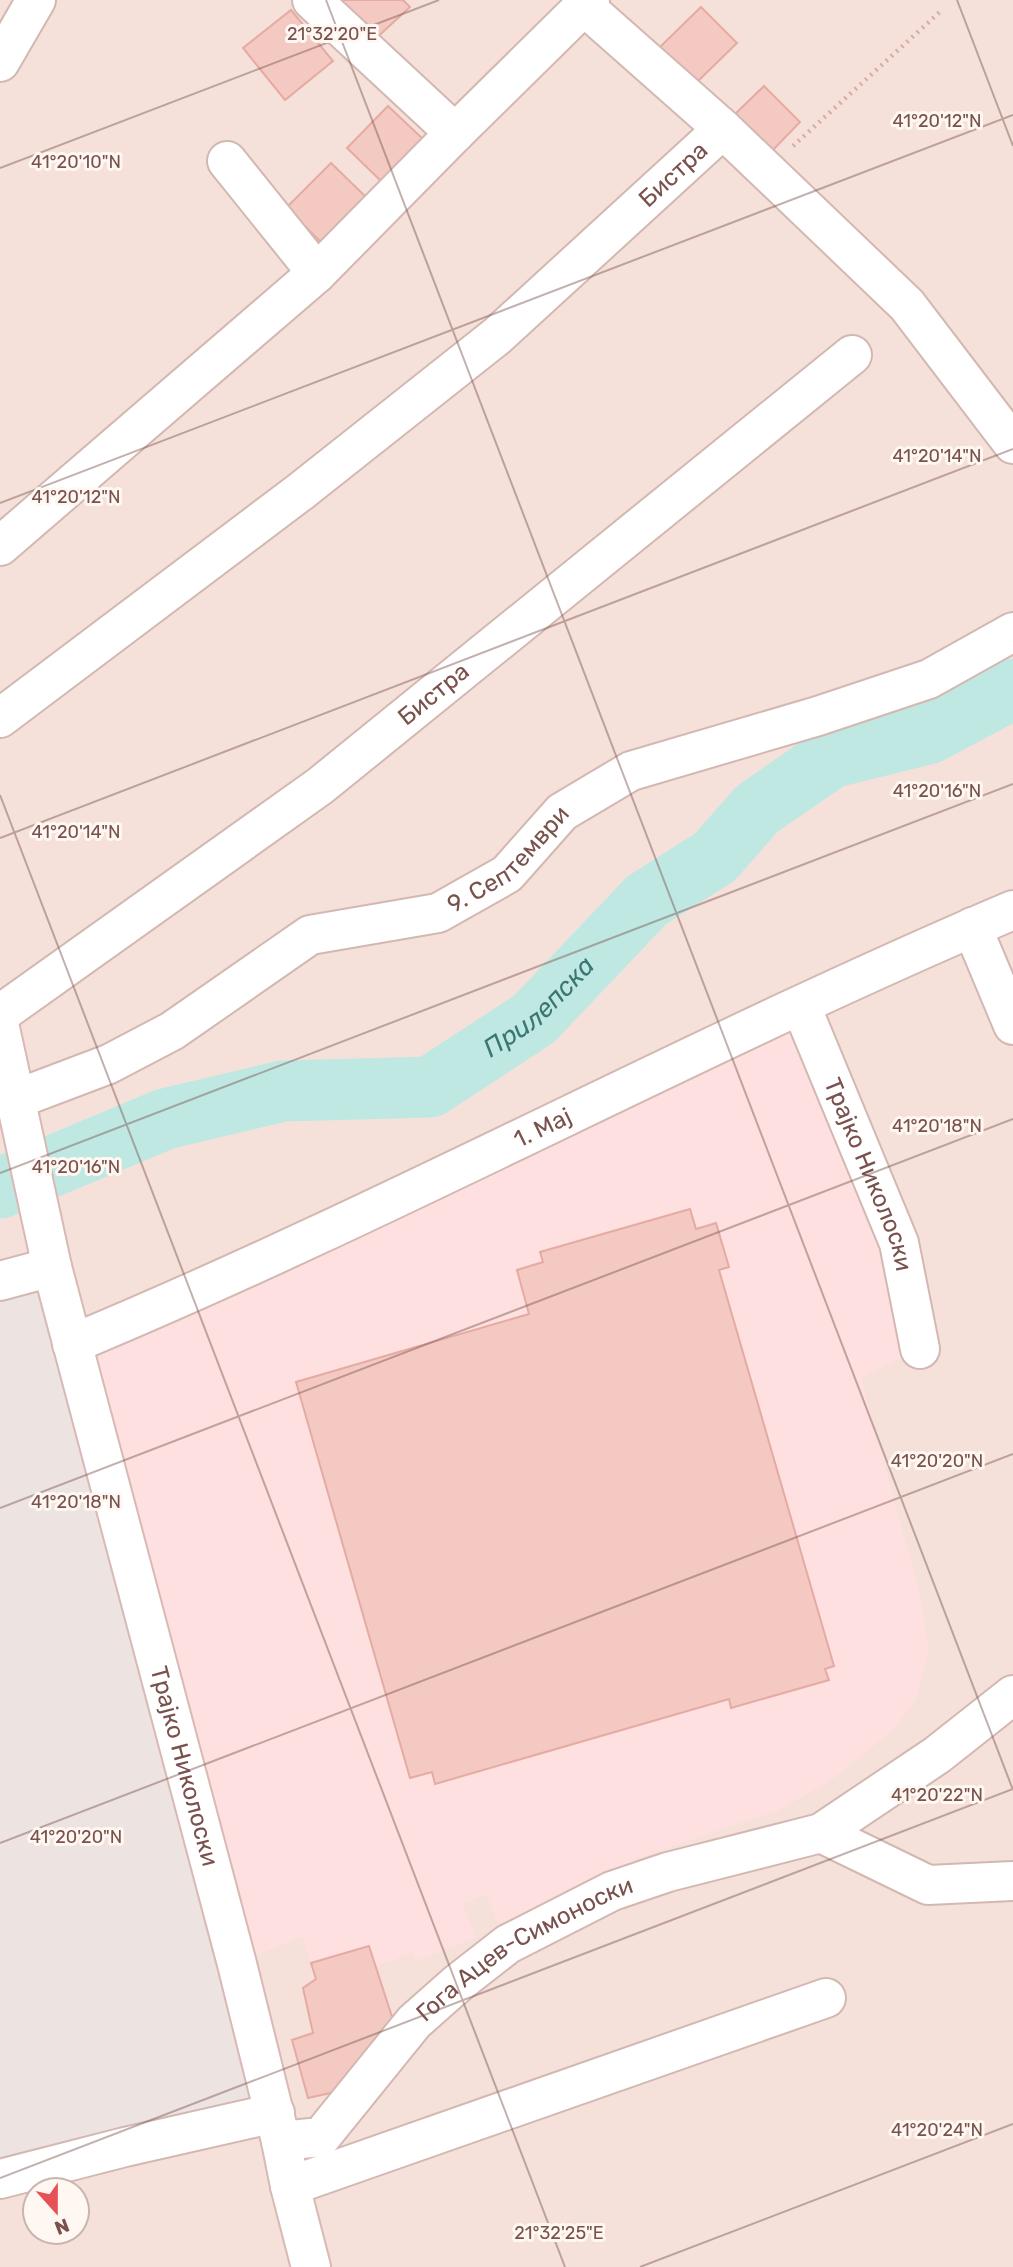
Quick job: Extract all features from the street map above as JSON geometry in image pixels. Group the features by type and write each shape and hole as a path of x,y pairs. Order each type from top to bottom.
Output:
{"street":[{"path":"312,0 454,133"},
{"name":"Бистра","path":"0,546 317,273 454,133 587,3 907,305 1013,444"},
{"path":"0,62 25,5"},
{"name":"Бистра","path":"0,718 300,492 497,336 723,129"},
{"path":"227,161 317,273"},
{"name":"Бистра","path":"0,1014 320,786 852,355"},
{"name":"9. Септември","path":"14,1100 108,1063 172,1031 310,935 438,913 507,874 562,812 632,771 818,716 929,679 1013,632"},
{"name":"1. Мај","path":"72,1345 257,1264 801,1006 1013,910"},
{"path":"972,927 1013,1025"},
{"name":"Трајко Николоски","path":"801,1006 899,1243 920,1349"},
{"path":"0,1028 14,1100"},
{"name":"Трајко Николоски","path":"14,1100 52,1267 234,1950 311,2267"},
{"path":"0,1281 52,1267"},
{"name":"Гога Ацев-Симоноски","path":"0,2179 125,2147 278,2127 321,2137 414,2022 508,1944 612,1891 668,1872 821,1833 937,1755 1013,1695"},
{"path":"821,1833 928,1885 1013,1881"},
{"path":"290,2186 826,1998"}],"path":[{"path":"766,170 942,10"}],"shaded area":[{"path":"0,0 1013,0 1013,2267 0,2267"},
{"path":"801,1006 920,1349 861,1378 920,1594 929,1651 916,1700 892,1731 830,1781 779,1810 635,1859 640,1877 498,1923 486,1894 463,1904 476,1938 416,1961 412,1953 375,1967 368,1946 311,1963 303,1936 237,1964 72,1344"},
{"path":"52,1267 275,2113 0,2179 0,1281"}],"building":[{"path":"335,0 403,0 410,7 373,41"},
{"path":"701,7 737,43 696,83 660,47"},
{"path":"291,10 333,61 285,100 243,48"},
{"path":"764,86 800,122 770,153 733,116"},
{"path":"388,106 423,139 382,182 347,148"},
{"path":"331,163 368,199 323,244 286,208"},
{"path":"690,1209 696,1229 716,1223 729,1267 719,1270 834,1666 825,1669 829,1680 731,1708 729,1699 435,1784 432,1772 410,1778 296,1382 529,1314 517,1270 543,1262 540,1252"},
{"path":"369,1946 396,2029 339,2091 308,2098 292,2040 313,2033 303,1988 316,1979 311,1963"}],"waterway":[{"name":"Прилепска","path":"0,1188 165,1119 283,1091 430,1087 534,1019 647,900 715,857 757,809 831,758 928,734 1013,689"}]}
